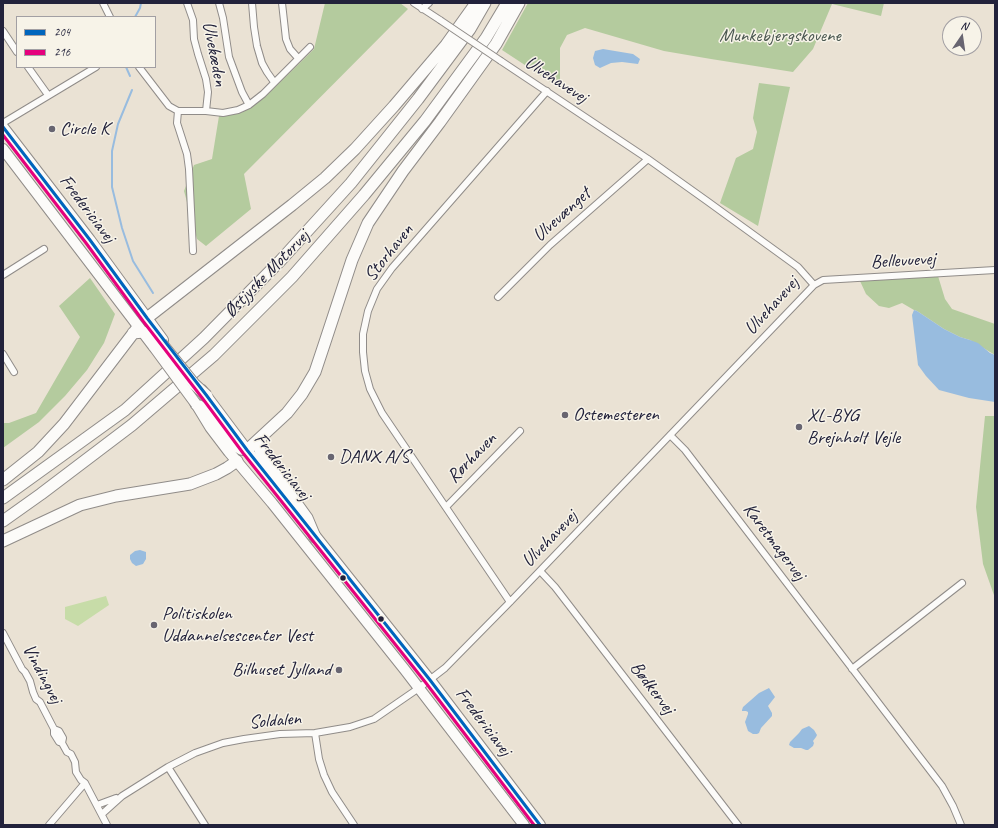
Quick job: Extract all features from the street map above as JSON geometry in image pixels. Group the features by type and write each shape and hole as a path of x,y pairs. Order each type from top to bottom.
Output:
{"highway":[{"path":"147,318 325,178 355,149 394,106 446,45 476,3"},
{"name":"Østjyske Motorvej","path":"3,498 125,410 204,338 281,260 351,183 414,105 470,29 486,3"},
{"name":"Østjyske Motorvej","path":"3,521 132,425 214,354 292,277 364,195 425,121 486,38 507,3"},
{"path":"196,404 207,411 234,445 241,449 247,450 287,413 302,394 315,372 352,260 368,223 496,44 519,3"},
{"path":"3,480 38,452 64,424 138,331 157,339 194,384 207,396"},
{"path":"261,437 259,444 262,457 307,518 315,537"},
{"path":"3,541 80,505 116,496 190,484 216,474 237,461"}],"main road":[{"name":"Fredericiavej","path":"3,127 90,240 147,318 159,343 210,427 419,688 524,825"},
{"name":"Fredericiavej","path":"3,149 138,331"},
{"path":"138,331 147,318"},
{"name":"Fredericiavej","path":"207,396 315,537 430,680 540,825"},
{"path":"237,461 247,450"},
{"path":"302,541 321,556 420,678 430,680"},
{"path":"419,688 429,689 498,768"}],"street":[{"path":"103,3 110,16"},
{"name":"Ulvekæden","path":"187,3 193,20 194,39 206,79 208,92 206,111"},
{"name":"Ulvekæden","path":"219,3 223,18 229,57 242,92 249,105"},
{"path":"252,3 257,46 262,63 274,82"},
{"path":"282,3 286,39 290,49 298,58"},
{"name":"Ulvehavevej","path":"414,3 648,159 798,267 814,285 510,602 445,668 430,680"},
{"path":"422,9 429,3"},
{"path":"3,31 16,50"},
{"name":"Ulvekæden","path":"178,111 223,112 238,110 249,105 263,94 310,47"},
{"path":"29,68 48,96"},
{"path":"3,122 94,68"},
{"path":"140,68 169,106 178,111 177,123 187,154 189,169 194,251"},
{"name":"Storhaven","path":"510,602 382,413 370,389 365,370 363,352 364,334 368,311 377,289 392,268 547,91"},
{"name":"Ulvevænget","path":"498,296 550,245 648,159"},
{"path":"3,275 44,250"},
{"name":"Bellevuevej","path":"814,285 823,280 995,270"},
{"path":"3,354 14,372"},
{"name":"Rørhaven","path":"446,507 520,431"},
{"name":"Karetmagervej","path":"670,435 686,450 942,786 961,825"},
{"name":"Bødkervej","path":"540,571 555,587 738,825"},
{"path":"852,669 962,583"},
{"name":"Vindingvej","path":"3,633 22,669 30,680 36,699 40,702 54,729 54,734 59,742 62,743 67,752 71,754 75,762 76,772 85,783 107,825"},
{"name":"Soldalen","path":"102,814 122,796 168,767 195,753 244,739 280,734 315,733 350,727 374,719 430,680"},
{"path":"315,733 319,759 324,775 332,792 354,825"},
{"path":"168,767 205,825"},
{"path":"49,825 85,783"},
{"name":"Soldalen","path":"97,805 122,796"}],"green space":[{"path":"325,3 400,3 408,9 244,174 251,209 206,246 197,239 184,191 194,165 212,159 219,116 241,113 265,97 314,49"},
{"name":"Munkebjergskovene","path":"528,3 884,3 881,16 832,4 813,49 793,72 664,51 585,28 567,35 560,48 560,88 502,50"},
{"path":"759,83 790,87 758,226 720,203 736,158 753,149 757,132 753,118"},
{"path":"938,276 945,299 952,309 995,324 995,355 970,340 944,329 902,303 889,308 879,306 866,294 860,281"},
{"path":"90,278 115,314 104,343 87,370 65,396 39,422 3,448 3,423 9,423 36,413 80,337 59,306"},
{"path":"985,416 995,416 995,598 983,564 976,507"},
{"path":"106,596 109,605 78,626 65,619 65,607"}],"water":[{"path":"603,49 633,54 640,59 638,64 622,62 611,63 600,68 595,65 593,58 595,51"},
{"path":"914,310 944,329 960,337 978,343 990,353 995,355 995,402 969,398 939,390 926,376 918,365 912,315"},
{"path":"140,550 146,552 146,559 143,564 136,566 132,563 130,555 135,551"},
{"path":"769,688 775,697 768,706 772,716 761,728 759,733 753,734 748,731 745,722 748,712 742,711 743,707 759,693"},
{"path":"809,726 817,735 813,741 813,746 806,750 794,748 789,745 802,729"}],"waterway":[{"path":"136,16 141,3"},
{"path":"126,68 130,76"},
{"path":"132,90 118,124 112,151 112,187 122,228 133,261 153,293"}],"transit line":[{"name":"204","path":"3,127 90,240 247,450 430,680 540,825"},
{"name":"216","path":"3,135 243,453 426,683 534,825"}],"place":[{"name":"Circle K","path":"52,129"},
{"name":"Ostemesteren","path":"565,415"},
{"name":"XL-BYG Brejnholt Vejle","path":"799,427"},
{"name":"DANX A/S","path":"331,457"},
{"name":"Politiskolen Uddannelsescenter Vest","path":"154,625"},
{"name":"Bilhuset Jylland","path":"339,670"}]}
